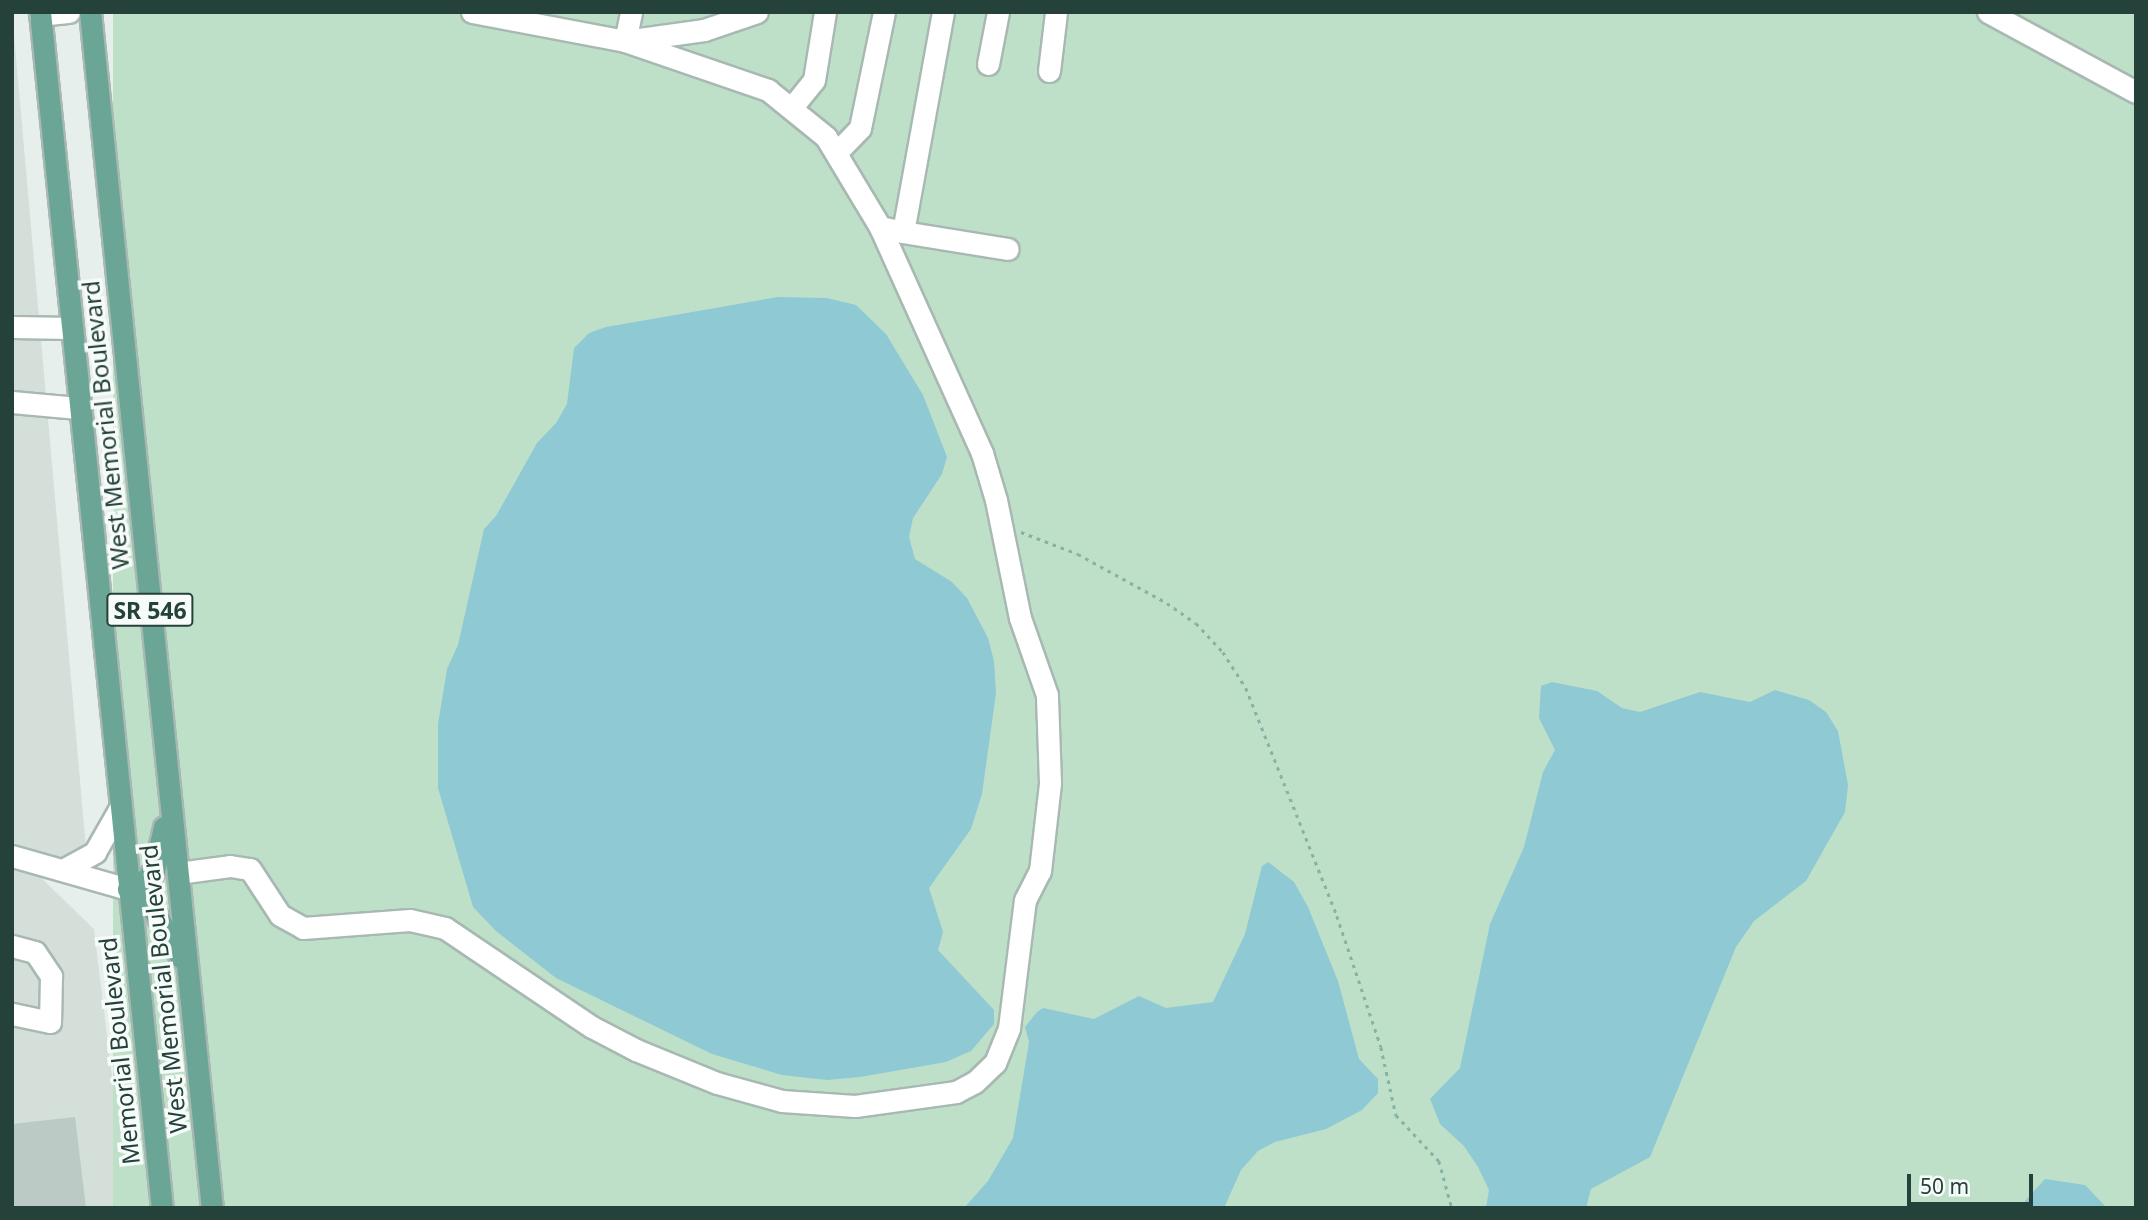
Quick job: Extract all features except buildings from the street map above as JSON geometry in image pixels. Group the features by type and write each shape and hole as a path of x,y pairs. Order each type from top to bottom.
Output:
{"main road":[{"name":"West Memorial Boulevard","path":"89,12 212,1208"},
{"name":"West Memorial Boulevard","path":"40,13 128,889"},
{"path":"128,889 141,884 154,871 161,834 172,818"},
{"path":"128,889 149,902 188,972"},
{"name":"Memorial Boulevard","path":"128,889 162,1208"}],"street":[{"path":"40,13 69,12"},
{"path":"178,873 230,866 250,869 280,915 303,928 410,920 445,928 592,1027 676,1068 753,1094 820,1106 855,1106 956,1092 990,1069 1007,1036 1025,900 1040,871 1050,783 1047,695 1020,618 1001,524 982,453 880,227 837,152 793,106 737,76 625,41 472,12"},
{"path":"625,41 631,12"},
{"path":"625,41 704,30 757,12"},
{"path":"793,106 814,80 825,12"},
{"path":"837,152 860,128 884,12"},
{"path":"903,232 943,12"},
{"path":"988,64 998,12"},
{"path":"1049,71 1056,12"},
{"path":"1988,12 2136,92"},
{"path":"880,227 1008,249"},
{"path":"12,327 72,328"},
{"path":"12,402 78,408"},
{"path":"63,870 95,852 120,808"},
{"path":"12,856 128,889"},
{"path":"12,946 35,952 51,976 50,1022 12,1014"}],"path":[{"path":"1001,524 1121,576 1196,623 1223,652 1247,688 1315,859 1381,1047 1396,1115 1439,1161 1452,1208"}],"shaded area":[{"path":"12,12 86,848 62,861 12,847"},
{"path":"12,865 34,871 94,929 128,1208 12,1208"}],"green space":[{"path":"113,12 2136,12 2136,1208 113,1208"}],"water":[{"path":"778,297 827,298 856,305 886,334 923,395 947,457 942,474 913,518 909,537 915,559 952,582 967,598 988,638 994,661 996,693 982,794 971,829 929,888 943,932 938,950 994,1010 994,1024 971,1051 946,1062 827,1080 782,1075 712,1054 556,978 496,931 473,907 438,788 438,724 447,669 458,645 484,529 496,516 537,443 556,423 567,404 574,348 589,333 606,327"},
{"path":"1552,682 1597,691 1622,708 1640,712 1700,692 1750,702 1775,690 1809,700 1826,712 1838,731 1848,785 1845,812 1806,881 1754,921 1736,947 1650,1157 1591,1189 1586,1208 1486,1208 1489,1190 1478,1167 1464,1146 1440,1124 1430,1099 1460,1068 1490,924 1524,847 1543,772 1555,750 1539,718 1541,686"},
{"path":"1268,862 1294,882 1308,907 1338,981 1359,1059 1378,1079 1378,1093 1362,1110 1326,1129 1275,1142 1258,1151 1241,1170 1224,1208 964,1208 988,1181 1013,1138 1029,1042 1025,1027 1037,1012 1043,1008 1094,1019 1139,996 1166,1008 1213,1002 1245,934 1262,866"},
{"path":"2045,1179 2085,1185 2107,1208 2028,1208 2025,1201"}]}
